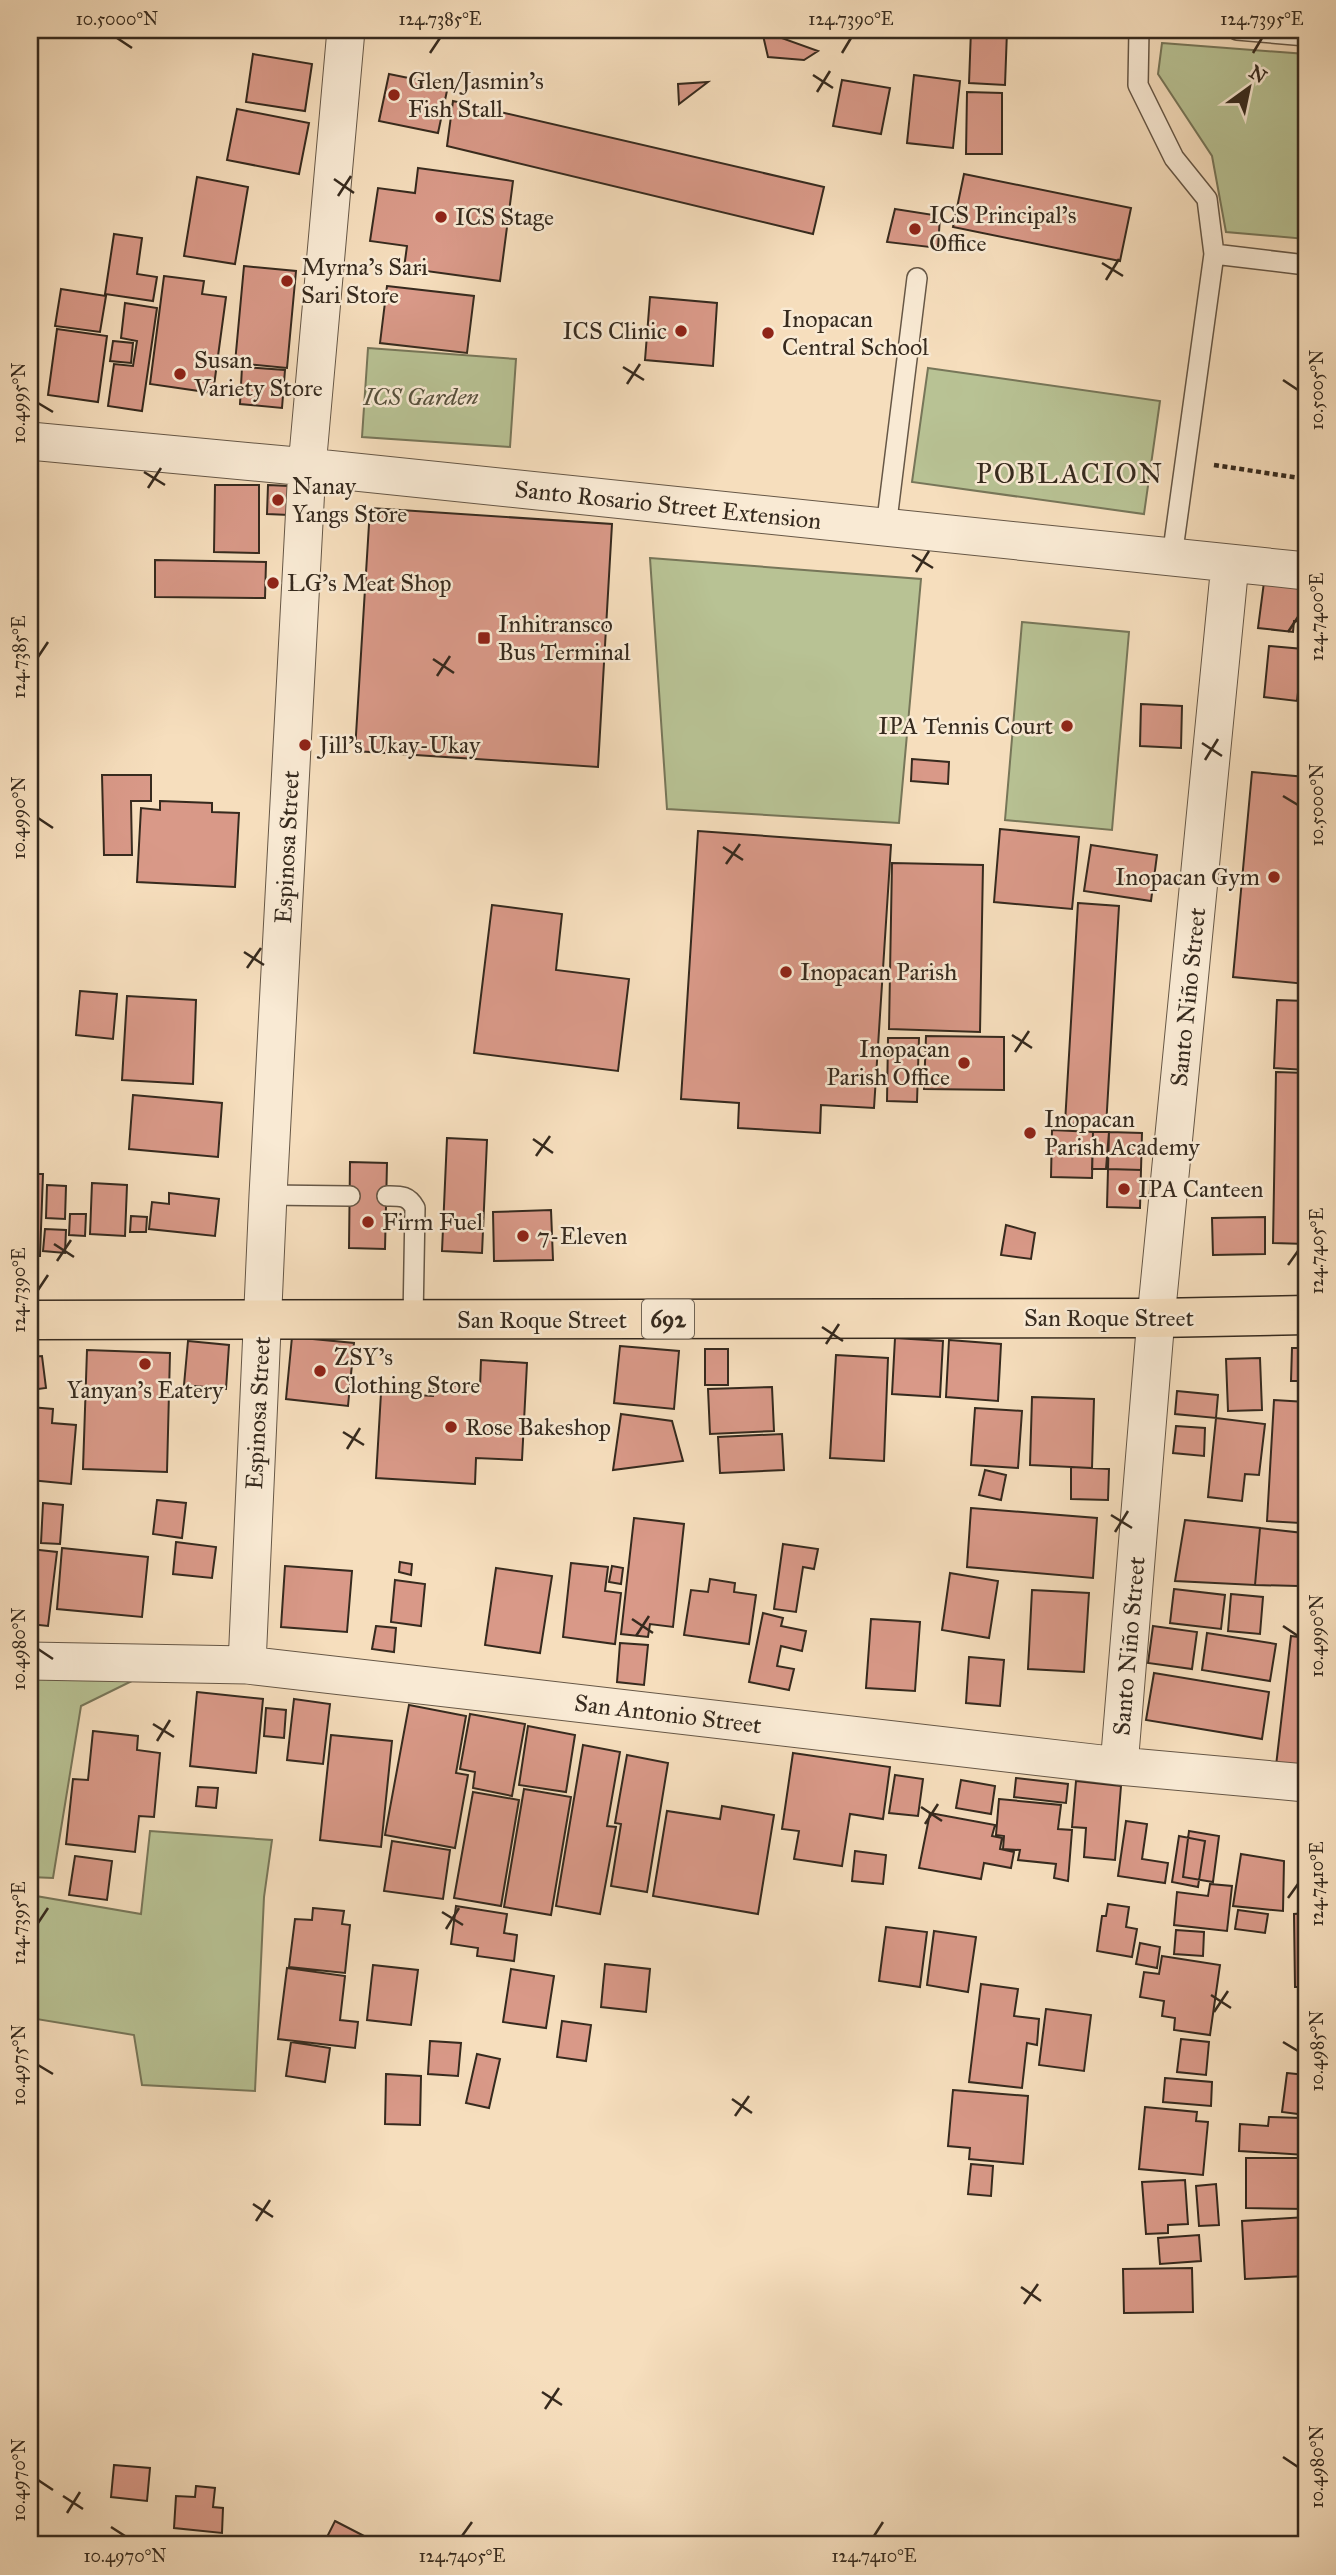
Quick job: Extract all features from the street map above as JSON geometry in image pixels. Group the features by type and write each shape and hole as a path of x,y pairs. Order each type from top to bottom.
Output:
{"main road":[{"name":"San Roque Street","path":"30,1320 412,1321 1306,1315"}],"street":[{"name":"Espinosa Street","path":"247,1665 268,1195 307,467 346,30"},
{"name":"Santo Rosario Street Extension","path":"30,441 307,467 1306,571"},
{"name":"Santo Niño Street","path":"1119,1766 1156,1318 1230,564"},
{"name":"San Antonio Street","path":"30,1661 247,1665 1119,1766 1306,1783"}],"lane":[{"path":"1139,30 1138,85 1174,158 1207,199 1214,254 1172,557"},
{"path":"1237,30 1306,36"},
{"path":"1214,254 1306,265"},
{"path":"886,528 916,278"},
{"path":"268,1195 350,1196"},
{"path":"387,1196 404,1196 411,1200 415,1208 412,1321"}],"path":[{"path":"1186,460 1306,479"}],"green space":[{"path":"1162,43 1306,54 1306,239 1226,232 1212,156 1158,74"},
{"name":"ICS Garden","path":"368,348 516,359 510,447 362,437"},
{"path":"928,368 1160,401 1144,514 912,482"},
{"path":"650,558 921,579 899,823 667,809"},
{"name":"IPA Tennis Court","path":"1022,622 1129,632 1112,830 1005,820"},
{"path":"30,1670 144,1675 81,1706 53,1878 30,1877"},
{"path":"150,1831 272,1840 264,1897 255,2091 142,2085 134,2035 30,2018 30,1895 141,1914"}],"building":[{"path":"971,30 1007,31 1005,85 969,83"},
{"path":"762,31 818,51 804,60 768,57"},
{"path":"253,54 312,64 305,111 246,102"},
{"path":"389,74 448,86 438,133 379,121"},
{"path":"914,75 960,81 953,148 907,143"},
{"path":"842,80 890,88 881,134 833,126"},
{"path":"708,82 679,104 678,84"},
{"path":"967,92 1002,93 1002,154 966,154"},
{"path":"453,101 824,187 813,234 447,146"},
{"path":"237,109 309,123 299,174 227,160"},
{"name":"ICS Stage","path":"418,168 513,181 500,281 404,268 407,246 370,241 378,188 415,193"},
{"path":"964,174 1131,208 1120,261 953,227"},
{"path":"197,177 248,187 235,264 184,256"},
{"name":"ICS Principal's Office","path":"895,209 940,216 938,248 887,242"},
{"path":"114,234 142,238 137,274 157,277 153,301 105,294"},
{"path":"244,266 296,271 287,368 235,363"},
{"path":"164,276 204,281 202,294 226,297 213,393 150,384"},
{"path":"387,286 474,296 467,353 380,343"},
{"path":"61,289 106,296 100,332 55,326"},
{"name":"ICS Clinic","path":"650,297 717,303 713,366 645,360"},
{"path":"125,303 157,308 142,411 108,406 114,364 133,366 137,341 121,338"},
{"path":"57,329 107,336 98,402 48,395"},
{"path":"113,341 133,343 131,363 110,361"},
{"path":"242,367 285,370 282,408 240,404"},
{"path":"215,485 259,485 259,553 214,552"},
{"name":"Nanay Yangs Store","path":"268,485 289,486 289,515 267,514"},
{"name":"Inhitransco Bus Terminal","path":"370,508 612,524 598,767 355,751"},
{"path":"155,560 266,562 265,598 155,597"},
{"path":"1264,582 1306,587 1306,622 1294,621 1293,632 1258,628"},
{"path":"1269,646 1303,649 1297,701 1264,697"},
{"path":"1141,704 1182,706 1181,748 1140,746"},
{"path":"912,759 949,762 948,784 911,781"},
{"name":"Inopacan Gym","path":"1252,772 1306,777 1306,984 1233,977"},
{"path":"102,775 151,775 151,801 131,801 132,855 104,855"},
{"path":"160,801 212,803 212,812 239,813 235,887 137,882 141,808 160,810"},
{"path":"1000,829 1079,837 1072,909 994,902"},
{"name":"Inopacan Parish","path":"698,831 891,845 874,1108 821,1105 820,1133 738,1128 739,1103 681,1099"},
{"path":"1091,845 1157,855 1151,901 1084,891"},
{"path":"892,863 983,865 980,1032 889,1029"},
{"path":"1078,903 1119,906 1106,1127 1065,1123"},
{"path":"492,905 562,914 556,970 629,979 618,1071 474,1053"},
{"path":"80,991 117,994 113,1039 76,1035"},
{"path":"127,996 196,1000 193,1084 122,1080"},
{"path":"1277,1000 1306,1001 1306,1070 1274,1068"},
{"name":"Inopacan Parish Office","path":"926,1036 1004,1037 1004,1090 924,1089"},
{"path":"888,1038 919,1038 917,1102 887,1101"},
{"path":"1276,1072 1306,1073 1306,1244 1273,1243"},
{"path":"133,1095 222,1103 218,1157 129,1149"},
{"path":"1052,1130 1093,1132 1092,1178 1051,1177"},
{"path":"1093,1132 1109,1132 1106,1169 1092,1169"},
{"path":"1109,1132 1142,1133 1141,1170 1108,1169"},
{"path":"447,1138 487,1140 482,1253 442,1251"},
{"name":"Firm Fuel","path":"350,1162 387,1163 385,1249 349,1248"},
{"name":"IPA Canteen","path":"1108,1169 1141,1170 1140,1208 1107,1207"},
{"path":"30,1174 43,1174 40,1256 30,1256"},
{"path":"92,1183 127,1185 125,1236 90,1234"},
{"path":"47,1185 66,1186 65,1219 46,1218"},
{"path":"169,1193 219,1199 215,1236 149,1229 152,1202 169,1204"},
{"name":"7-Eleven","path":"551,1210 553,1260 494,1261 493,1212"},
{"path":"70,1214 86,1214 85,1236 69,1235"},
{"path":"131,1216 147,1217 146,1232 130,1232"},
{"path":"1265,1217 1265,1254 1213,1255 1212,1218"},
{"path":"1006,1225 1035,1233 1031,1259 1001,1255"},
{"path":"45,1229 66,1230 65,1253 43,1251"},
{"name":"ZSY's Clothing Store","path":"292,1337 354,1343 348,1406 286,1399"},
{"path":"895,1338 943,1341 940,1397 892,1394"},
{"path":"949,1340 1001,1344 998,1401 946,1397"},
{"path":"188,1341 229,1345 226,1389 184,1385"},
{"path":"620,1346 679,1351 674,1409 614,1403"},
{"path":"1292,1348 1306,1348 1306,1381 1291,1381"},
{"path":"705,1349 728,1349 728,1385 705,1385"},
{"path":"87,1350 170,1353 167,1472 83,1469"},
{"path":"836,1355 888,1358 884,1461 830,1458"},
{"path":"42,1356 46,1388 30,1390 30,1357"},
{"path":"1260,1358 1262,1410 1228,1411 1226,1359"},
{"name":"Rose Bakeshop","path":"481,1360 527,1363 522,1460 476,1458 475,1484 376,1478 381,1393 433,1396 434,1384 480,1388"},
{"path":"772,1387 774,1431 710,1434 708,1389"},
{"path":"1177,1391 1218,1395 1216,1418 1175,1414"},
{"path":"1032,1397 1094,1399 1092,1468 1030,1465"},
{"path":"1274,1400 1306,1402 1300,1523 1267,1521"},
{"path":"30,1407 53,1409 52,1423 76,1425 71,1484 30,1480"},
{"path":"975,1408 1022,1411 1018,1468 971,1465"},
{"path":"621,1414 672,1421 683,1461 613,1470"},
{"path":"1216,1418 1265,1424 1259,1475 1245,1474 1242,1501 1208,1497"},
{"path":"1176,1426 1205,1428 1204,1456 1173,1453"},
{"path":"782,1434 784,1470 720,1473 718,1437"},
{"path":"1071,1467 1109,1469 1108,1500 1071,1499"},
{"path":"985,1470 1006,1475 1001,1500 979,1495"},
{"path":"157,1500 186,1503 182,1538 153,1534"},
{"path":"43,1503 63,1505 60,1544 41,1543"},
{"path":"971,1508 1097,1518 1093,1578 967,1567"},
{"path":"634,1518 684,1524 673,1627 650,1624 648,1637 621,1634"},
{"path":"1185,1520 1260,1528 1255,1585 1175,1581"},
{"path":"1260,1528 1303,1533 1298,1586 1255,1585"},
{"path":"176,1542 216,1547 212,1578 173,1574"},
{"path":"783,1544 818,1549 814,1569 803,1567 796,1612 774,1609"},
{"path":"62,1548 148,1557 142,1617 57,1609"},
{"path":"30,1549 57,1552 48,1626 30,1624"},
{"path":"400,1562 412,1564 411,1575 399,1572"},
{"path":"571,1563 608,1567 605,1591 621,1593 615,1644 563,1637"},
{"path":"285,1566 352,1571 347,1632 281,1627"},
{"path":"612,1566 623,1568 621,1584 609,1582"},
{"path":"496,1568 552,1576 540,1653 485,1645"},
{"path":"950,1573 998,1581 989,1638 942,1630"},
{"path":"710,1579 735,1583 734,1592 756,1595 749,1644 684,1635 691,1590 708,1592"},
{"path":"395,1580 425,1584 421,1626 391,1622"},
{"path":"1174,1589 1225,1595 1221,1629 1170,1623"},
{"path":"1032,1590 1089,1593 1084,1672 1028,1669"},
{"path":"1231,1594 1263,1597 1260,1634 1228,1631"},
{"path":"763,1613 783,1618 781,1626 806,1631 802,1651 781,1646 777,1666 794,1669 789,1690 749,1682"},
{"path":"871,1619 920,1622 915,1691 866,1688"},
{"path":"376,1626 396,1628 394,1652 372,1649"},
{"path":"1153,1626 1197,1632 1192,1669 1148,1663"},
{"path":"1207,1633 1276,1644 1270,1681 1202,1670"},
{"path":"1291,1636 1306,1638 1306,1770 1276,1766"},
{"path":"620,1643 648,1645 644,1685 617,1682"},
{"path":"969,1657 1004,1660 1000,1706 966,1703"},
{"path":"1154,1673 1269,1692 1262,1739 1146,1720"},
{"path":"197,1692 263,1699 256,1773 190,1766"},
{"path":"294,1699 330,1704 323,1764 287,1760"},
{"path":"409,1705 466,1716 456,1773 468,1775 455,1848 385,1835"},
{"path":"266,1708 286,1710 284,1738 264,1736"},
{"path":"470,1714 525,1724 512,1796 473,1788 475,1772 460,1769"},
{"path":"528,1726 575,1735 566,1792 519,1785"},
{"path":"93,1731 138,1736 137,1750 160,1753 154,1817 139,1816 135,1852 66,1844 73,1779 88,1780"},
{"path":"331,1735 392,1741 381,1847 320,1840"},
{"path":"583,1745 620,1752 607,1826 616,1827 600,1914 556,1906"},
{"path":"793,1753 890,1767 883,1819 850,1814 842,1866 794,1859 799,1831 782,1829"},
{"path":"627,1755 668,1763 647,1892 611,1886 621,1824 615,1823"},
{"path":"895,1775 923,1779 918,1816 889,1813"},
{"path":"1016,1778 1068,1784 1066,1803 1014,1797"},
{"path":"961,1780 995,1786 991,1814 956,1808"},
{"path":"1076,1781 1121,1786 1115,1860 1084,1857 1086,1828 1072,1827"},
{"path":"198,1787 218,1788 216,1808 196,1806"},
{"path":"524,1789 571,1797 551,1915 504,1907"},
{"path":"473,1792 519,1800 501,1906 454,1898"},
{"path":"999,1799 1061,1805 1058,1829 1072,1830 1068,1881 1054,1878 1056,1864 1018,1860 1020,1850 1003,1849 1004,1836 996,1835"},
{"path":"722,1806 774,1815 758,1914 653,1896 667,1811 720,1819"},
{"path":"930,1813 995,1825 992,1836 1002,1838 1000,1849 1014,1852 1011,1868 984,1863 981,1879 919,1868"},
{"path":"1126,1821 1147,1824 1142,1859 1168,1863 1165,1883 1118,1876"},
{"path":"1189,1831 1219,1836 1213,1882 1183,1877"},
{"path":"1179,1836 1205,1841 1198,1887 1172,1882"},
{"path":"392,1841 450,1850 443,1899 384,1891"},
{"path":"855,1851 886,1855 883,1884 852,1881"},
{"path":"1241,1854 1284,1861 1283,1911 1233,1906"},
{"path":"75,1856 112,1861 107,1900 69,1895"},
{"path":"1210,1884 1232,1886 1227,1931 1174,1925 1177,1892 1208,1896"},
{"path":"1108,1904 1129,1907 1126,1927 1137,1929 1132,1957 1097,1951 1102,1916 1106,1916"},
{"path":"456,1906 507,1914 504,1933 517,1935 514,1961 477,1956 478,1948 451,1944"},
{"path":"313,1908 344,1911 342,1924 350,1925 345,1973 289,1967 295,1919 312,1920"},
{"path":"1238,1910 1268,1914 1265,1933 1235,1929"},
{"path":"1306,1913 1306,1987 1295,1987 1294,1914"},
{"path":"886,1927 927,1932 920,1987 879,1981"},
{"path":"1176,1930 1204,1932 1203,1956 1174,1954"},
{"path":"934,1931 976,1937 968,1992 927,1985"},
{"path":"1140,1943 1160,1947 1157,1968 1136,1964"},
{"path":"1162,1956 1220,1965 1210,2035 1174,2030 1175,2018 1162,2016 1164,2001 1140,1997 1144,1972 1159,1974"},
{"path":"605,1964 650,1969 646,2012 601,2007"},
{"path":"373,1965 418,1970 411,2025 367,2020"},
{"path":"287,1968 345,1976 340,2020 358,2022 355,2048 278,2039"},
{"path":"511,1969 554,1976 546,2028 503,2022"},
{"path":"981,1984 1018,1989 1014,2016 1039,2019 1037,2045 1027,2043 1022,2088 969,2082"},
{"path":"1046,2009 1091,2015 1084,2071 1039,2065"},
{"path":"562,2021 591,2025 586,2061 557,2057"},
{"path":"1181,2039 1209,2042 1206,2075 1177,2072"},
{"path":"430,2041 461,2043 458,2076 428,2074"},
{"path":"291,2042 330,2048 325,2082 286,2076"},
{"path":"477,2054 500,2059 489,2108 466,2103"},
{"path":"1287,2073 1306,2075 1306,2115 1282,2112"},
{"path":"386,2074 421,2076 420,2125 385,2124"},
{"path":"1165,2078 1212,2082 1211,2106 1163,2102"},
{"path":"953,2090 1028,2096 1023,2164 969,2159 970,2148 948,2146"},
{"path":"1145,2107 1197,2112 1196,2121 1208,2122 1203,2175 1139,2169"},
{"path":"1269,2117 1302,2118 1302,2123 1306,2123 1306,2155 1239,2151 1240,2124 1268,2126"},
{"path":"1246,2158 1306,2158 1306,2209 1246,2208"},
{"path":"971,2164 993,2166 991,2196 968,2194"},
{"path":"1185,2180 1188,2224 1168,2225 1168,2233 1146,2234 1142,2182"},
{"path":"1216,2184 1219,2225 1199,2226 1196,2186"},
{"path":"1306,2217 1306,2276 1245,2279 1242,2221"},
{"path":"1199,2235 1201,2261 1160,2264 1158,2238"},
{"path":"1192,2268 1193,2312 1124,2313 1123,2269"},
{"path":"114,2465 150,2468 147,2501 111,2497"},
{"path":"196,2486 215,2488 213,2507 223,2508 222,2533 174,2528 176,2496 195,2497"},
{"path":"335,2521 368,2538 364,2545 323,2545"}],"place":[{"name":"Glen/Jasmin's Fish Stall","path":"394,95"},
{"name":"ICS Stage","path":"441,217"},
{"name":"ICS Principal's Office","path":"915,229"},
{"name":"Myrna's Sari Sari Store","path":"287,281"},
{"name":"ICS Clinic","path":"681,331"},
{"name":"Inopacan Central School","path":"768,333"},
{"name":"Susan Variety Store","path":"180,374"},
{"name":"Nanay Yangs Store","path":"278,500"},
{"name":"LG's Meat Shop","path":"273,583"},
{"name":"Inhitransco Bus Terminal","path":"484,638"},
{"name":"IPA Tennis Court","path":"1067,726"},
{"name":"Jill's Ukay-Ukay","path":"305,745"},
{"name":"Inopacan Gym","path":"1274,877"},
{"name":"Inopacan Parish","path":"786,972"},
{"name":"Inopacan Parish Office","path":"964,1063"},
{"name":"Inopacan Parish Academy","path":"1030,1133"},
{"name":"IPA Canteen","path":"1124,1189"},
{"name":"Firm Fuel","path":"368,1222"},
{"name":"7-Eleven","path":"523,1236"},
{"name":"Yanyan's Eatery","path":"145,1364"},
{"name":"ZSY's Clothing Store","path":"320,1371"},
{"name":"Rose Bakeshop","path":"451,1427"}],"district":[{"name":"POBLACION","path":"1070,473"}]}
